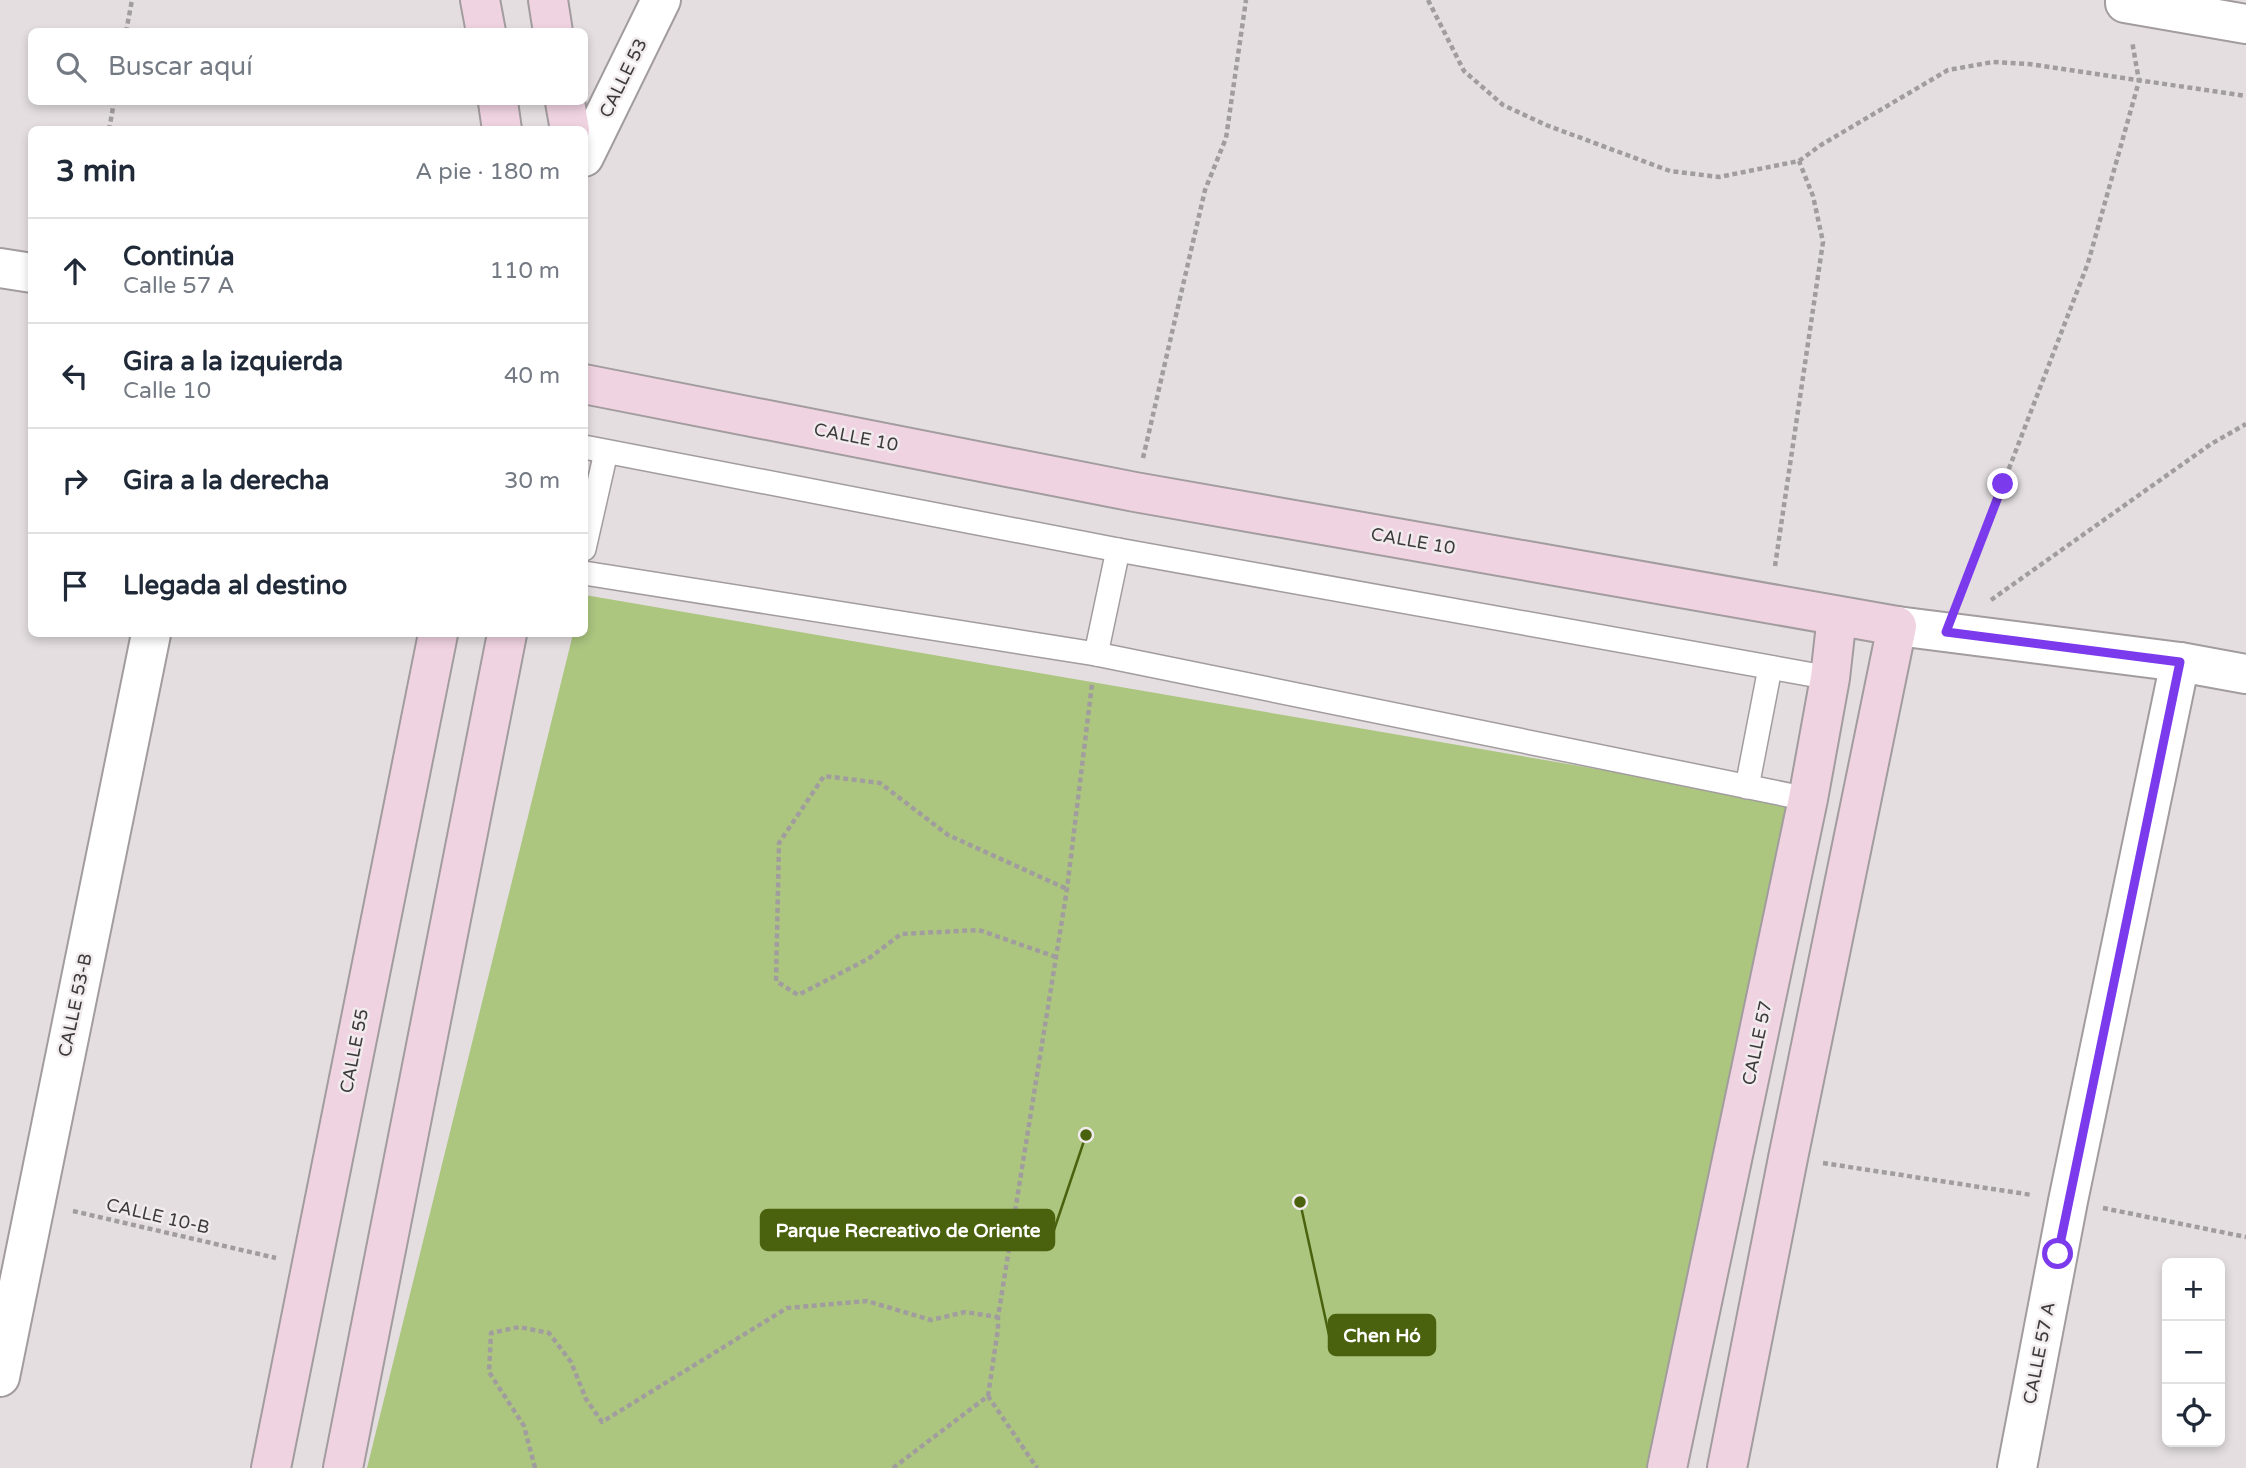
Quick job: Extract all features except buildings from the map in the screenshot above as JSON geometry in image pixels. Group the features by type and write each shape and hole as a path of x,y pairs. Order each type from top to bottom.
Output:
{"street":[{"path":"480,0 485,28"},
{"path":"548,0 552,28"},
{"name":"CALLE 53","path":"588,149 661,0"},
{"path":"2125,1 2246,24"},
{"path":"498,105 501,126"},
{"path":"566,105 569,126"},
{"path":"0,268 28,272"},
{"name":"CALLE 10","path":"588,385 1135,492 1897,626 2180,662 2246,674"},
{"name":"CALLE 57","path":"1667,1468 1808,799 1830,678 1837,615"},
{"path":"1727,1468 1897,626"},
{"name":"CALLE 53-B","path":"0,1377 150,637"},
{"name":"CALLE 55","path":"271,1468 437,637"},
{"path":"343,1468 507,637"},
{"name":"CALLE 57 A","path":"2017,1468 2068,1201 2180,662"}],"lane":[{"path":"588,513 595,449 1118,550 1830,678"},
{"path":"1096,654 1118,550"},
{"path":"588,574 1096,654 1808,799"},
{"path":"1747,787 1770,668"}],"path":[{"path":"127,28 132,0"},
{"path":"1135,492 1202,203 1226,138 1246,0"},
{"path":"1428,0 1464,71 1503,105 1614,152 1670,171 1719,177 1799,161 1821,145 1948,70 1993,62 2029,64 2246,96"},
{"path":"1946,632 2088,263 2138,81 2125,1"},
{"path":"110,126 113,105"},
{"path":"1769,603 1823,242 1813,196 1799,161"},
{"path":"1946,632 2211,444 2246,424"},
{"path":"1037,1468 988,1396 998,1317 1068,889 1096,654"},
{"path":"1055,957 979,930 901,934 869,959 798,995 776,981 779,843 824,776 880,783 948,835 1068,889"},
{"path":"1788,1158 2068,1201 2246,1237"},
{"name":"CALLE 10-B","path":"35,1202 310,1266"},
{"path":"535,1468 524,1426 489,1372 491,1333 519,1327 548,1333 571,1362 586,1399 602,1422 787,1308 867,1301 931,1320 965,1312 998,1317"},
{"path":"893,1468 988,1396"}],"green space":[{"path":"588,596 1789,802 1656,1468 367,1468 572,637 588,637"}],"place":[{"name":"Parque Recreativo de Oriente","path":"1086,1135"},
{"name":"Chen Hó","path":"1300,1202"}],"route":[{"path":"2003,484 1946,632 2180,662 2058,1254"}]}
